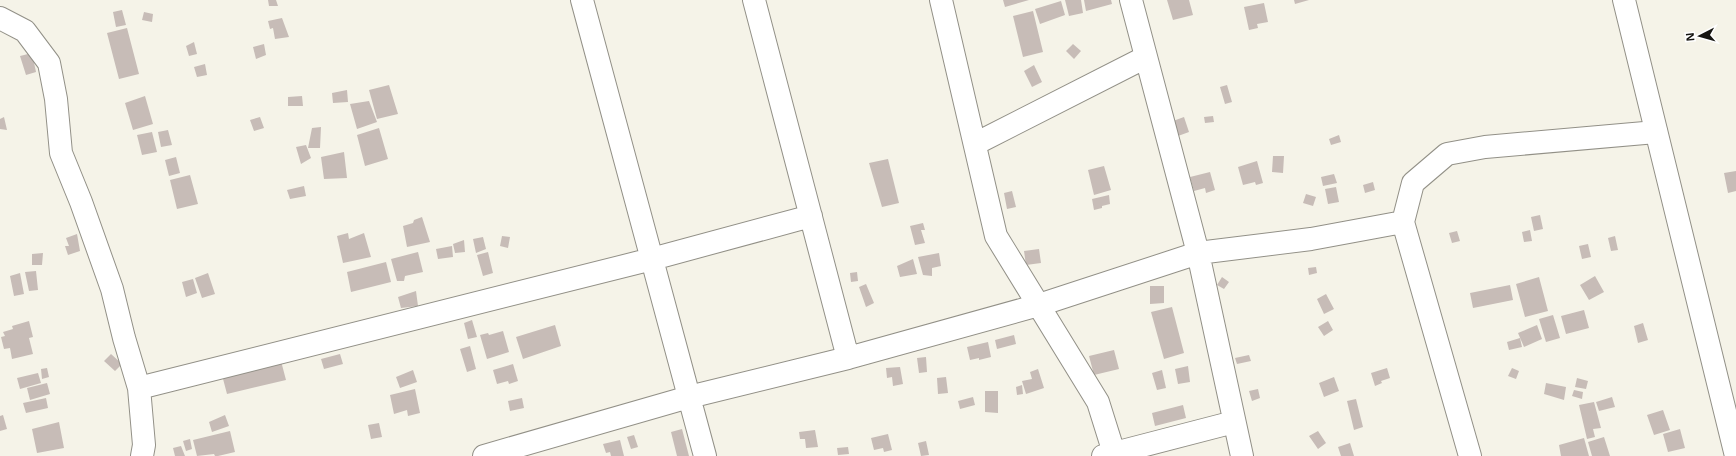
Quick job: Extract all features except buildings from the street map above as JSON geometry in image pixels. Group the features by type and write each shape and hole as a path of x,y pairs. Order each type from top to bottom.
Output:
{"street":[{"path":"582,0 705,456"},
{"path":"754,0 848,358"},
{"path":"941,0 996,236 1098,402 1108,455 1234,422"},
{"path":"1132,0 1198,253 1242,456"},
{"path":"1624,0 1736,456"},
{"path":"0,18 25,32 49,63 56,99 61,153 81,202 112,289 124,338 139,388 144,445 142,456"},
{"path":"975,144 1146,57"},
{"path":"1470,456 1403,222 1413,183 1447,154 1485,147 1656,132"},
{"path":"139,388 652,259 811,216"},
{"path":"484,456 689,398 848,358 1039,305 1198,253 1311,239 1403,222"}]}
